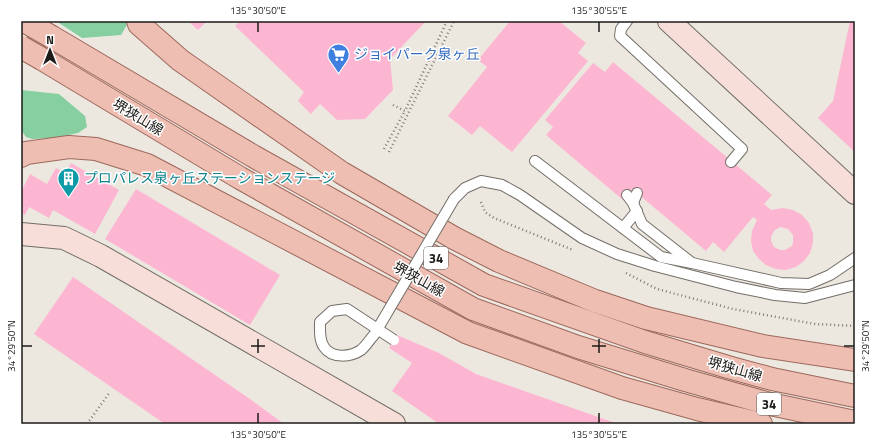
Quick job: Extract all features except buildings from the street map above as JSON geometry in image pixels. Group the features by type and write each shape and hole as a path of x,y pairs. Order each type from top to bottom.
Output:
{"main road":[{"name":"堺狭山線","path":"24,21 253,156 484,285 645,342 728,367 772,379 855,396"},
{"path":"31,57 38,21"},
{"path":"138,21 139,24 180,60 335,168 447,235 506,264 595,301 646,318 762,346 855,360"},
{"name":"堺狭山線","path":"21,47 31,57 240,178 473,309 578,347 685,380 770,404 855,422"},
{"path":"21,156 26,153 69,147 96,149 147,164 468,333 622,388 674,403 761,424"},
{"path":"646,318 728,367"},
{"path":"645,342 684,340 739,341"},
{"path":"578,347 674,403"},
{"path":"568,369 685,380"}],"street":[{"path":"669,21 855,194"},
{"path":"21,234 64,238 102,256 394,424"}],"lane":[{"path":"627,21 621,29 620,36 742,148 731,162"},
{"path":"535,161 660,257 782,283 809,284 830,275 855,258"},
{"path":"394,340 387,336 380,331 374,327 354,313 348,309 332,311 320,322 320,335 324,347 334,354 349,356 362,349 374,335 378,328 386,314 406,280 454,199 465,188 481,181 502,185 520,195 582,238 617,254 655,266 736,287 805,298 855,286"},
{"path":"623,228 633,201 642,224 692,263"}],"path":[{"path":"384,149 405,111 447,21"},
{"path":"390,152 454,21"},
{"path":"393,105 405,111"},
{"path":"87,424 110,392"}],"green space":[{"path":"56,21 126,21 128,23 121,35 82,38"},
{"path":"21,90 59,94 85,116 87,127 78,133 55,138 32,139 26,137 21,130"}],"place":[{"name":"ジョイパーク泉ヶ丘","path":"338,74"},
{"name":"プロパレス泉ヶ丘ステーションステージ","path":"68,198"}]}
